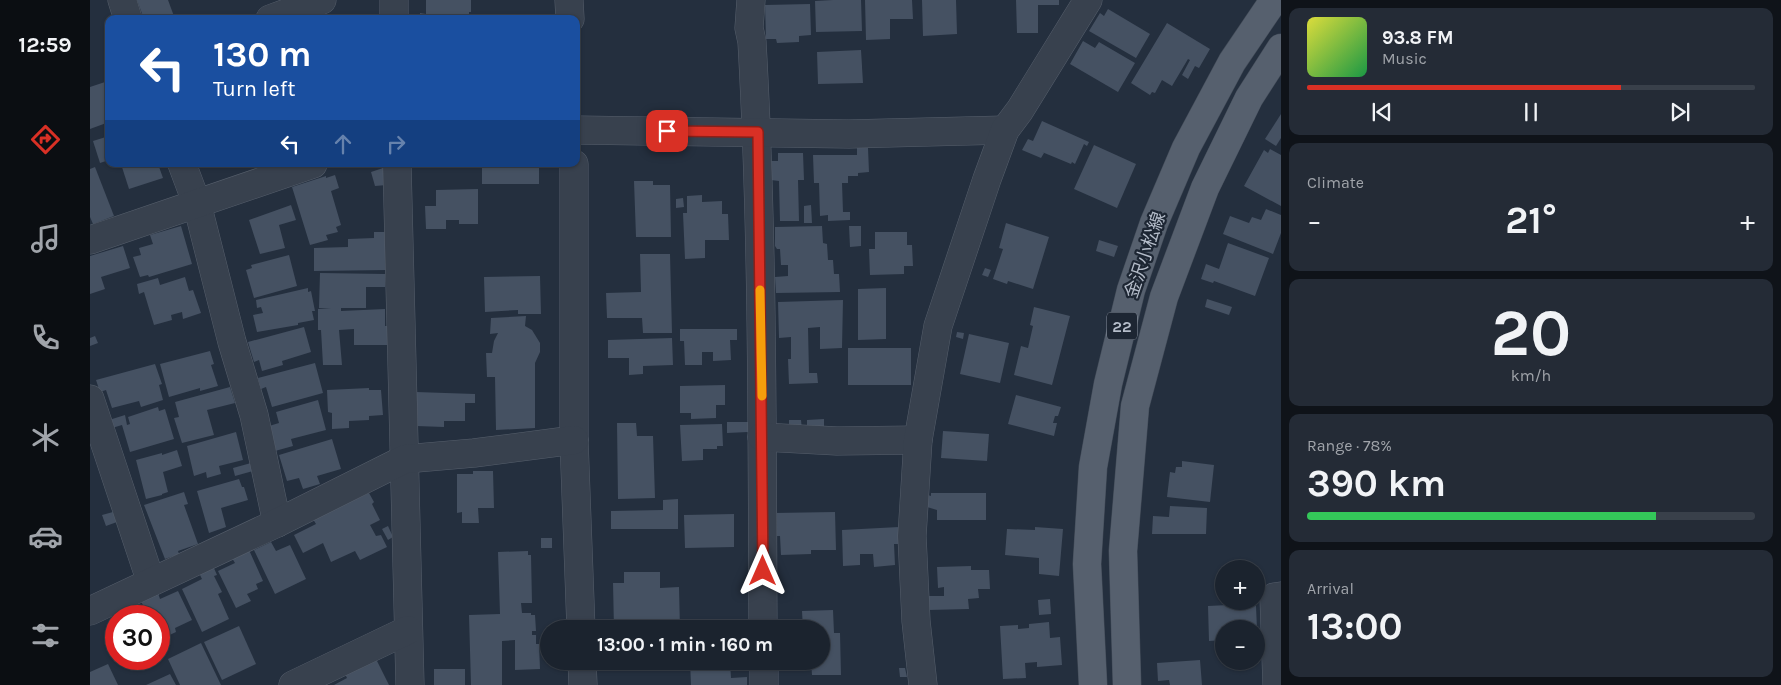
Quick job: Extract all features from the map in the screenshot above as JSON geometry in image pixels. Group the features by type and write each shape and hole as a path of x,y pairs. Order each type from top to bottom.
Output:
{"main road":[{"name":"金沢小松線","path":"1093,685 1087,564 1093,467 1108,384 1131,290 1154,224 1186,148 1232,62 1274,0"},
{"name":"金沢小松線","path":"1127,685 1123,551 1135,406 1164,297 1205,188 1249,98 1281,48"}],"street":[{"path":"122,0 127,15"},
{"path":"281,15 322,0"},
{"path":"394,0 394,15"},
{"path":"569,0 570,15"},
{"path":"751,0 749,28 752,42 758,132 763,620"},
{"path":"923,685 916,621 912,536 918,440 938,326 1005,130 1020,110 1088,0"},
{"path":"580,130 849,134 1005,130"},
{"path":"183,167 197,204 232,342 254,415 277,523"},
{"path":"90,240 304,167"},
{"path":"397,167 410,685"},
{"path":"574,167 574,440 581,620"},
{"path":"90,399 151,582"},
{"path":"762,437 837,441 918,440"},
{"path":"90,611 277,523 405,459 474,453 574,440"},
{"path":"1277,685 1274,597 1281,596"},
{"path":"293,685 408,630"},
{"path":"582,670 583,685"},
{"path":"764,670 764,685"}],"building":[{"path":"137,0 168,0 174,15 143,15"},
{"path":"426,0 471,0 471,12 469,12 469,15 420,15 420,13 426,14"},
{"path":"861,0 862,31 816,32 815,1"},
{"path":"865,0 912,0 913,19 890,19 890,39 866,40"},
{"path":"922,0 956,0 957,34 923,36"},
{"path":"1016,0 1059,0 1059,5 1038,5 1038,33 1017,33"},
{"path":"810,4 811,35 799,36 799,42 777,43 776,39 766,39 765,5"},
{"path":"1108,9 1150,34 1136,58 1089,31 1100,13 1104,16"},
{"path":"1167,23 1210,49 1199,68 1195,66 1188,79 1182,75 1190,60 1188,59 1172,86 1162,80 1155,93 1152,92 1150,95 1131,83"},
{"path":"1083,41 1095,48 1099,42 1135,63 1118,92 1070,64"},
{"path":"861,50 863,83 818,84 817,52"},
{"path":"105,82 105,123 90,129 90,87"},
{"path":"1281,114 1281,138 1276,146 1265,139"},
{"path":"1042,121 1089,142 1087,146 1084,144 1075,164 1042,152 1044,153 1041,158 1022,150 1028,139 1033,141"},
{"path":"105,137 105,161 100,163 93,141"},
{"path":"1094,145 1136,164 1117,208 1074,189"},
{"path":"857,148 868,148 869,172 858,173 858,176 848,176 848,183 842,183 843,212 850,212 850,220 828,221 828,215 820,216 819,183 814,183 813,155 857,155"},
{"path":"1270,149 1281,155 1281,206 1244,186 1264,150 1268,153"},
{"path":"778,153 803,153 804,180 798,180 799,221 780,221 779,181 771,180 770,161 778,161"},
{"path":"95,167 114,216 93,224 90,217 90,169"},
{"path":"122,167 159,167 163,178 129,189"},
{"path":"386,167 387,185 375,186 371,172"},
{"path":"482,167 539,167 539,184 482,184"},
{"path":"335,175 339,188 331,191 341,225 336,227 338,232 326,235 328,240 310,245 292,187"},
{"path":"634,181 653,181 653,185 670,185 671,237 636,237"},
{"path":"478,189 478,224 459,224 459,220 446,220 446,229 426,229 425,206 436,206 436,190"},
{"path":"702,195 702,202 722,201 722,214 728,214 729,240 705,240 705,258 685,259 683,213 687,213 687,196"},
{"path":"683,198 684,207 676,208 676,199"},
{"path":"291,205 296,220 279,225 285,248 260,254 249,220"},
{"path":"811,205 812,223 804,223 804,206"},
{"path":"1266,209 1281,215 1281,233 1273,254 1223,234 1230,216 1249,223 1252,217 1261,220"},
{"path":"1006,223 1049,237 1033,289 1008,281 1007,284 993,279 1003,249 999,248"},
{"path":"181,226 192,264 149,277 148,275 140,277 133,257 141,255 139,248 153,244 150,235"},
{"path":"822,226 823,243 827,244 828,260 833,260 834,274 839,274 840,292 776,293 775,277 788,276 788,265 781,265 780,249 777,249 775,246 775,227"},
{"path":"849,226 861,226 861,246 850,247"},
{"path":"374,232 387,232 387,270 314,271 314,248 348,247 348,239 374,238"},
{"path":"875,232 907,232 907,245 912,245 913,266 904,266 904,274 870,275 869,249 875,249"},
{"path":"1099,240 1118,246 1114,257 1096,251"},
{"path":"1228,243 1269,258 1255,296 1214,281 1213,283 1201,279 1206,264 1219,269"},
{"path":"123,246 130,268 101,277 105,289 90,294 90,256"},
{"path":"640,254 670,254 672,333 643,333 642,318 607,318 606,293 641,292"},
{"path":"289,255 297,286 254,298 246,270 252,268 251,265"},
{"path":"985,268 991,270 988,277 982,275"},
{"path":"320,273 385,274 385,287 366,287 366,308 341,308 341,311 385,309 385,326 388,326 388,345 354,345 354,329 339,330 342,365 323,365 321,330 318,330 318,309 331,308 319,308"},
{"path":"540,276 541,314 518,314 518,310 485,312 484,277"},
{"path":"185,277 189,291 193,290 201,313 183,319 182,312 171,315 172,320 154,325 144,292 139,294 137,284 158,278 160,285"},
{"path":"308,288 308,292 311,291 315,311 312,311 314,320 298,323 298,325 257,332 253,315 263,313 261,307 257,308 256,300"},
{"path":"886,288 886,339 858,340 858,289"},
{"path":"1207,299 1232,307 1229,315 1205,307"},
{"path":"843,300 842,348 820,349 820,327 808,328 809,373 817,373 818,383 789,384 788,359 791,359 791,337 779,338 778,302"},
{"path":"1034,307 1070,316 1052,385 1014,375 1021,346 1028,348 1033,326 1030,325"},
{"path":"526,316 525,326 532,330 540,343 540,352 535,363 535,428 496,430 495,377 487,377 486,353 492,353 494,341 498,333 490,334 491,318"},
{"path":"304,327 311,352 282,361 283,365 262,371 259,360 254,362 248,342"},
{"path":"680,329 737,329 737,340 730,340 731,360 713,361 713,352 702,352 702,365 685,365 684,341 680,341"},
{"path":"957,332 964,333 963,339 956,337"},
{"path":"969,334 1009,343 1000,383 960,374"},
{"path":"95,336 98,343 90,346 90,338"},
{"path":"672,338 673,365 643,366 643,374 629,375 629,358 608,358 608,340"},
{"path":"848,348 911,348 911,385 848,385"},
{"path":"210,351 214,364 211,365 218,386 200,391 200,388 169,397 160,364"},
{"path":"315,363 323,393 272,407 266,387 261,389 258,378"},
{"path":"155,364 162,384 159,385 163,400 141,407 139,401 112,408 106,390 100,392 96,380"},
{"path":"725,385 725,405 716,405 716,418 691,419 691,413 680,413 680,386"},
{"path":"230,387 235,403 207,410 214,435 182,443 174,418 179,417 175,402"},
{"path":"369,388 369,390 381,390 383,415 369,416 369,420 349,421 349,428 332,429 332,413 328,412 327,390"},
{"path":"416,392 475,394 475,403 465,403 465,421 444,421 444,427 416,426"},
{"path":"1016,395 1061,407 1053,423 1057,423 1054,436 1008,424"},
{"path":"318,400 326,430 291,439 293,446 275,451 269,426 279,423 276,412"},
{"path":"158,407 159,411 165,409 174,439 130,452 122,425 112,428 109,420 125,415 127,425 130,424 128,417"},
{"path":"824,419 824,429 807,429 807,420"},
{"path":"789,420 801,420 802,430 789,430"},
{"path":"727,422 748,422 748,432 727,433"},
{"path":"617,423 636,423 637,436 653,436 655,498 618,499"},
{"path":"722,424 723,446 717,446 717,449 703,449 703,460 682,461 680,425"},
{"path":"943,431 989,434 987,461 941,458"},
{"path":"236,432 243,460 219,466 221,474 207,478 206,472 194,476 187,446"},
{"path":"332,439 341,469 317,476 320,484 303,489 299,478 287,481 279,455"},
{"path":"177,450 182,466 163,472 168,492 146,499 136,460"},
{"path":"1182,461 1214,465 1210,502 1167,497 1170,472 1175,473 1176,467 1182,467"},
{"path":"251,463 253,471 235,476 233,468"},
{"path":"473,471 493,471 494,508 478,508 479,523 462,523 462,512 457,513 457,474 473,474"},
{"path":"239,479 248,500 221,508 226,527 209,533 197,491"},
{"path":"184,492 188,504 184,505 198,544 178,551 179,554 165,559 144,505"},
{"path":"369,493 380,520 370,525 376,536 381,535 387,547 360,560 355,551 331,562 323,543 303,553 294,535 316,524 313,519"},
{"path":"931,493 986,493 986,520 937,520 937,510 927,507 928,495 931,496"},
{"path":"678,499 678,529 611,529 611,511 663,510 663,500"},
{"path":"1170,506 1207,508 1206,534 1152,534 1153,516 1169,517"},
{"path":"113,512 117,522 106,526 102,515"},
{"path":"835,512 836,550 811,550 811,554 781,555 780,536 774,536 774,513"},
{"path":"734,514 734,547 685,548 684,515"},
{"path":"388,526 393,537 388,540 382,529"},
{"path":"899,527 899,544 894,544 895,565 874,567 873,554 860,554 860,565 843,566 842,530"},
{"path":"1035,527 1063,529 1059,576 1039,574 1039,558 1005,555 1007,529 1035,530"},
{"path":"541,538 552,538 552,548 541,548"},
{"path":"271,542 276,551 290,545 306,579 275,594 254,550"},
{"path":"249,550 263,581 256,584 258,589 247,594 251,601 236,608 218,571 235,563 232,558"},
{"path":"528,551 528,555 531,555 532,603 521,603 522,613 535,615 536,631 532,631 532,635 536,635 536,644 539,644 540,669 515,670 515,640 502,641 502,685 471,685 469,615 500,614 498,552"},
{"path":"213,566 217,575 214,576 222,592 218,594 229,619 202,632 182,589 202,579 199,573"},
{"path":"971,566 971,570 989,570 990,589 978,589 979,598 968,599 969,609 928,610 928,596 944,596 944,587 938,588 937,567"},
{"path":"624,572 660,572 660,588 679,587 680,620 614,620 613,583 624,583"},
{"path":"178,591 192,620 175,628 176,632 170,635 170,605 143,605 141,601 158,593 160,599"},
{"path":"1050,599 1051,614 1039,615 1038,600"},
{"path":"1208,606 1215,606 1215,610 1256,610 1257,620 1215,620 1215,641 1209,641"},
{"path":"833,610 834,633 840,633 841,675 812,675 812,670 830,670 830,620 802,620 802,611"},
{"path":"1049,622 1050,638 1060,637 1062,665 1037,667 1037,662 1025,663 1026,678 1003,679 1000,626 1018,625 1018,629 1029,628 1029,624"},
{"path":"239,626 256,664 222,680 204,642"},
{"path":"201,643 221,685 180,685 170,663 170,658"},
{"path":"376,659 389,685 334,685 347,678 345,674"},
{"path":"1200,660 1202,685 1170,685 1169,680 1158,681 1157,663"},
{"path":"105,665 105,670 111,670 118,685 90,685 90,672"},
{"path":"899,668 905,668 907,677 900,677"},
{"path":"434,669 465,669 465,685 434,685"},
{"path":"690,670 731,670 731,678 747,677 747,685 691,685"},
{"path":"170,674 176,685 146,685"}],"slow traffic":[{"path":"760,290 762,396"}],"route":[{"path":"667,131 758,132 763,571"}]}
